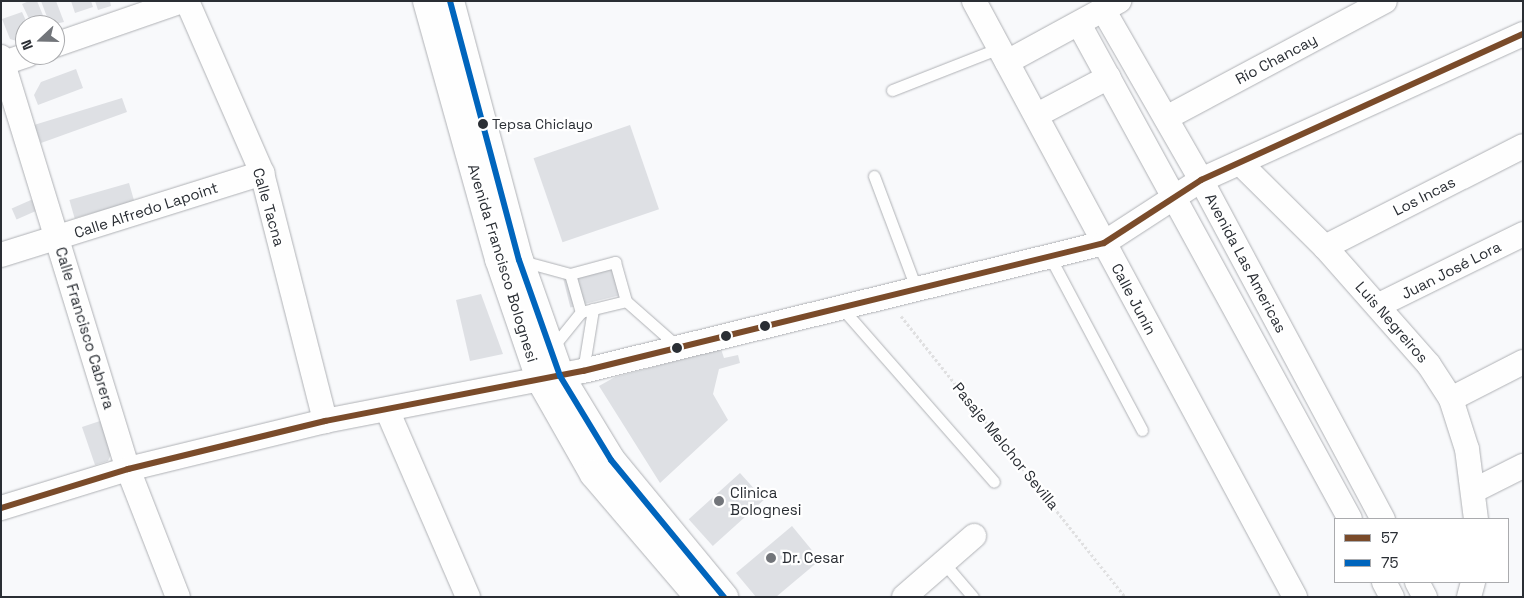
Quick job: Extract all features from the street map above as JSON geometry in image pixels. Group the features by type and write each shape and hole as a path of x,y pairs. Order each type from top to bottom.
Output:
{"main road":[{"name":"Avenida Francisco Bolognesi","path":"427,1 499,259 561,376 611,460 724,597"},
{"name":"Avenida Francisco Bolognesi","path":"450,1 519,260 594,474 699,597"}],"street":[{"path":"65,42 182,1"},
{"name":"Calle Tacna","path":"187,1 262,172 325,421"},
{"name":"Calle Junín","path":"974,1 1295,597"},
{"name":"Río Chancay","path":"1166,118 1385,1"},
{"path":"1003,55 1079,24 1111,6"},
{"name":"Avenida Las Americas","path":"1111,6 1166,118 1382,518"},
{"name":"Avenida Las Americas","path":"1079,24 1176,194 1349,518"},
{"path":"1,508 128,469 325,421 388,412 561,376 916,288 1104,244 1176,194 1201,180 1523,34"},
{"path":"2,61 15,58"},
{"name":"Calle Francisco Cabrera","path":"2,61 128,469 178,597"},
{"path":"1037,115 1109,77"},
{"name":"Los Incas","path":"1325,247 1523,146"},
{"name":"Luis Negreiros","path":"1240,163 1325,247 1379,305 1429,365 1451,399 1475,490 1476,518"},
{"name":"Calle Alfredo Lapoint","path":"1,256 262,172"},
{"name":"Juan José Lora","path":"1379,305 1523,234"},
{"path":"1451,399 1523,362"},
{"path":"388,412 468,597"},
{"path":"1475,490 1523,466"},
{"path":"904,597 974,536"},
{"path":"1385,583 1392,597"},
{"path":"1418,583 1425,597"},
{"path":"1469,597 1473,583"}],"lane":[{"path":"892,90 1003,55"},
{"path":"874,176 916,288"},
{"path":"1050,257 1142,430"},
{"path":"519,260 570,274 615,262 626,301 678,347"},
{"path":"570,274 581,312"},
{"path":"551,350 581,312 626,301"},
{"path":"841,307 994,482"},
{"path":"561,376 593,309"},
{"path":"943,562 973,597"}],"path":[{"name":"Pasaje Melchor Sevilla","path":"886,296 1126,597"}],"building":[{"path":"29,1 37,1 43,15 27,15 22,4"},
{"path":"41,1 56,1 61,15 46,15"},
{"path":"71,1 91,1 93,7 75,13"},
{"path":"95,1 110,1 111,6 98,10"},
{"path":"22,12 23,15 15,15 15,40 10,39 2,19"},
{"path":"76,69 83,88 38,105 34,95 41,82"},
{"path":"122,98 127,112 41,143 34,125"},
{"path":"630,125 659,209 563,242 534,158"},
{"path":"129,183 134,201 75,218 69,200"},
{"path":"40,196 45,207 17,220 12,209"},
{"path":"616,259 625,294 570,307 562,273"},
{"path":"481,294 503,354 470,361 456,300"},
{"path":"721,349 724,358 738,355 740,363 719,369 713,394 728,420 660,483 599,386 615,377"},
{"path":"103,420 113,450 108,461 95,465 82,427"},
{"path":"740,473 764,500 713,546 689,519"},
{"path":"792,526 820,560 776,597 756,597 736,573"}],"transit line":[{"name":"75","path":"450,1 519,260 560,376 611,460 724,597"},
{"name":"57","path":"1,508 128,469 325,421 583,371 1104,243 1201,180 1523,34"}],"place":[{"name":"Tepsa Chiclayo","path":"483,124"},
{"name":"Clinica Bolognesi","path":"719,501"},
{"name":"Dr. Cesar","path":"771,558"}]}
